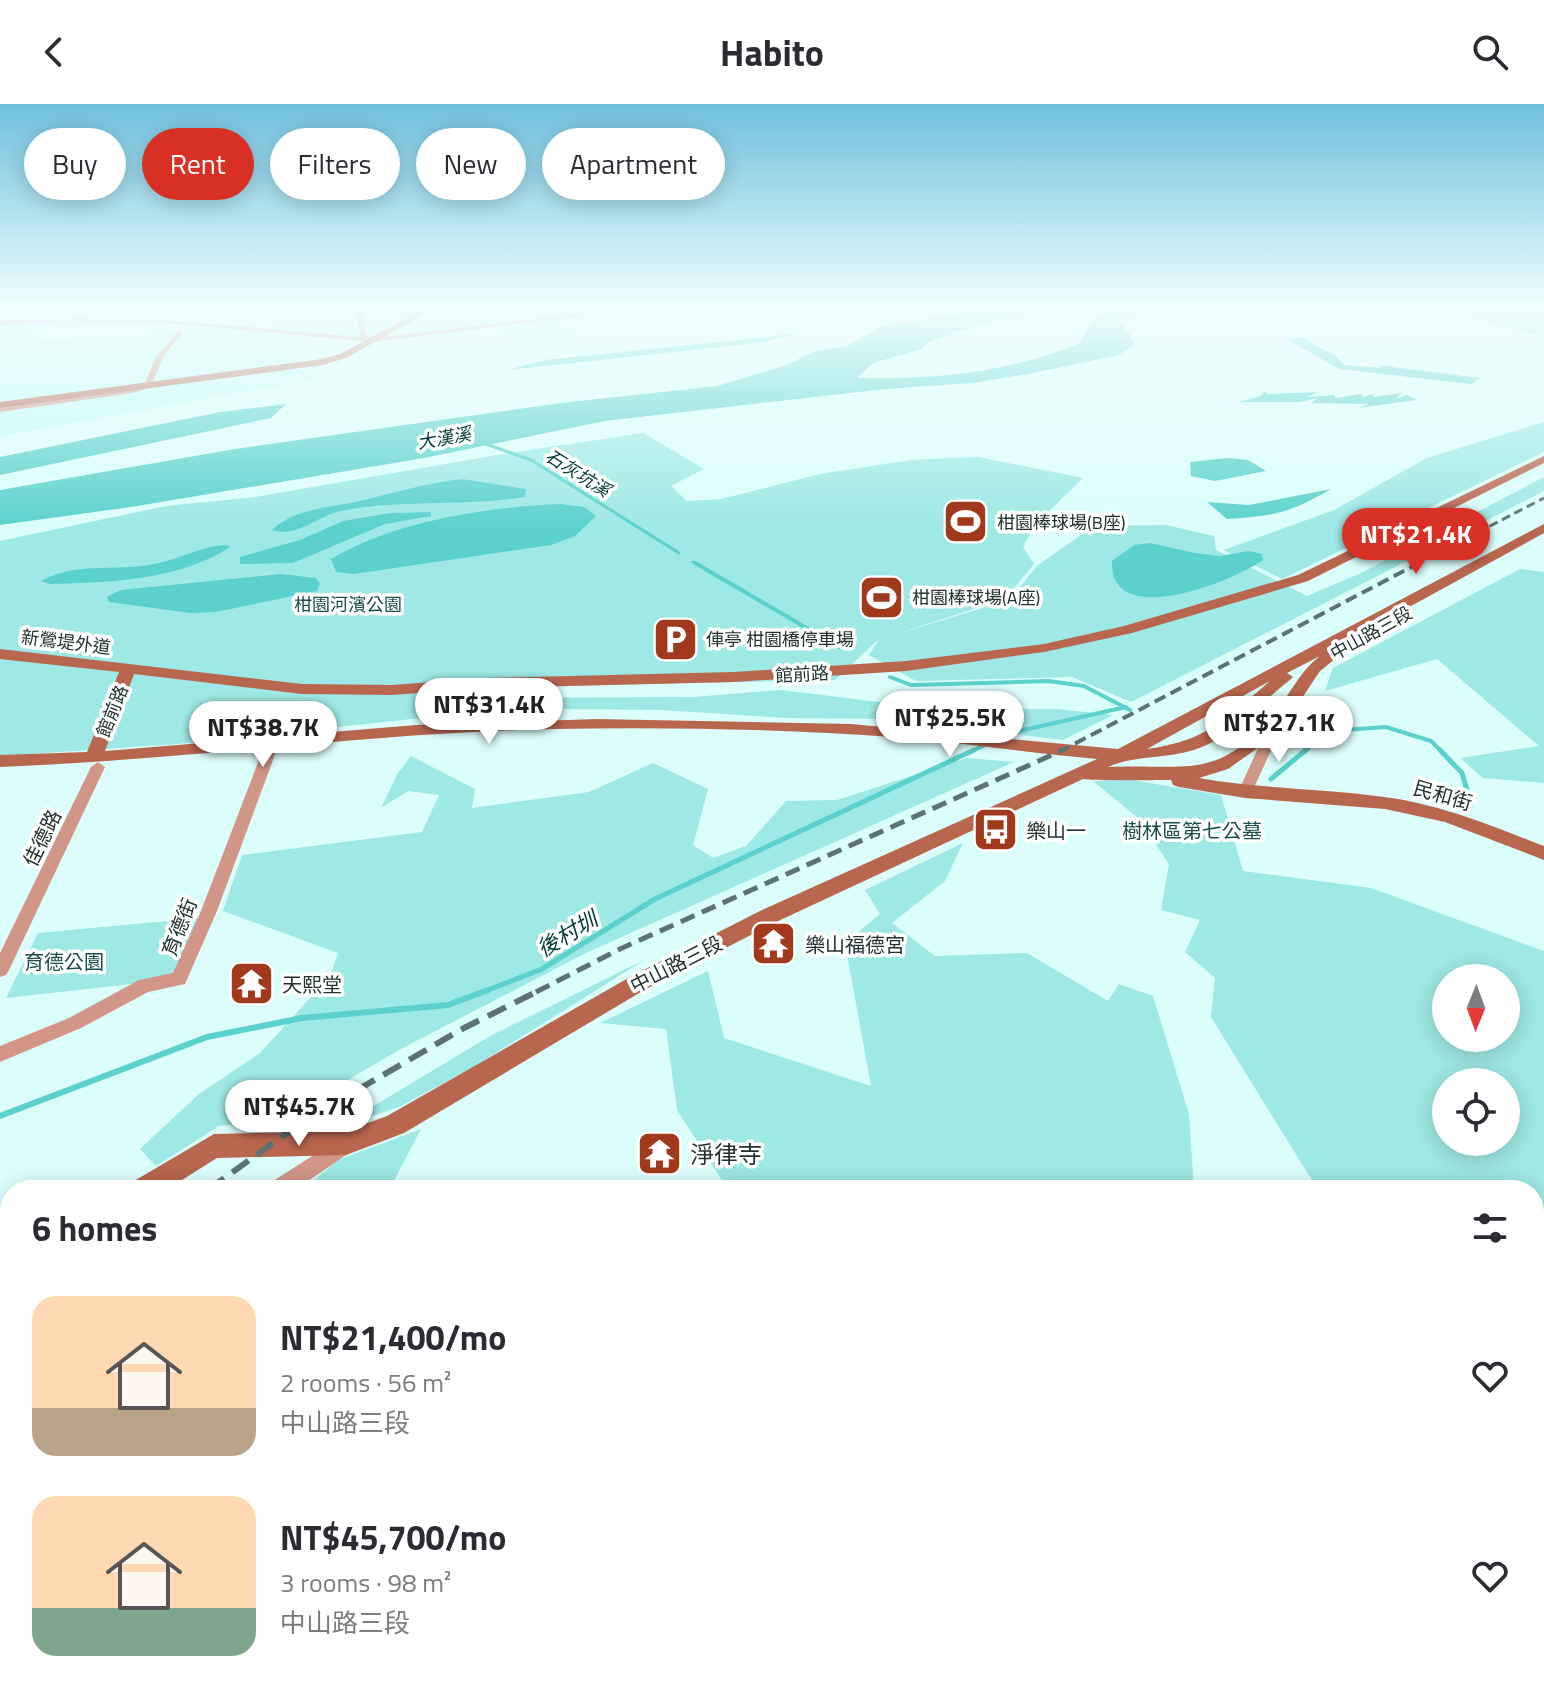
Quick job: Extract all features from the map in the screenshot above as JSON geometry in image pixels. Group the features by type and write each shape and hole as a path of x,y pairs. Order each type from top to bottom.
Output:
{"street":[{"path":"147,386 148,380"},
{"path":"0,408 190,380"},
{"path":"0,408 132,391 147,386"},
{"name":"館前路","path":"96,763 128,669 302,689 392,690 487,683 827,673 1044,648 1158,622 1303,578 1544,459"},
{"name":"中山路三段","path":"1040,790 1097,774 1181,775 1215,768 1230,760 1278,720 1310,661 1544,528"},
{"name":"中山路三段","path":"159,1180 214,1146 346,1143 395,1125 663,969 767,917 1144,744 1251,684 1310,661 1544,540"},
{"name":"新鶯堤外道","path":"0,654 128,669"},
{"path":"0,771 423,729 553,724 722,724 894,732 1105,754 1149,754 1189,745 1229,726 1267,689 1310,661"},
{"path":"1245,792 1278,720"},
{"name":"育德街","path":"0,1054 75,1023 145,985 179,979 229,862 269,752"},
{"path":"0,761 96,763"},
{"name":"佳德路","path":"0,970 96,763"},
{"name":"民和街","path":"1135,774 1245,792 1385,803 1449,817 1544,853"},
{"path":"292,1180 346,1143"}],"shaded area":[{"path":"0,380 311,380 0,436"}],"green space":[{"path":"1544,422 1544,452 1282,579 1224,550 1334,510 1427,458"},
{"name":"柑園河濱公園","path":"643,433 704,469 671,486 687,501 721,499 820,474 911,460 978,457 1083,478 1034,526 1023,547 1034,564 1005,599 890,636 1009,600 1038,565 1094,526 1166,525 1214,536 1216,550 1307,596 1359,574 1544,477 1544,491 1131,702 1072,677 916,681 869,655 880,638 835,680 444,688 422,718 178,744 0,756 0,541 166,506 255,497"},
{"path":"1520,569 1544,572 1544,783 1483,778 1460,758 1539,746 1437,659 1325,691 1333,668"},
{"path":"781,690 936,709 1058,709 1113,715 1063,740 894,719 786,718 661,710 469,708 468,702 475,698 693,697"},
{"path":"411,756 475,789 472,808 589,792 653,763 708,789 693,845 713,858 746,846 786,801 837,800 967,758 1014,762 586,953 399,1050 279,1120 219,1126 156,1166 140,1149 199,1094 260,1053 330,976 338,953 223,911 242,855 422,832 439,795 408,791 381,808 398,773"},
{"name":"樹林區第七公墓","path":"1132,780 1221,795 1243,871 1371,888 1544,951 1544,1180 1312,1180 1211,1017 1215,978 1185,952 1200,920 1161,910 1169,864 1138,818 1093,781"},
{"path":"963,843 945,881 892,923 935,956 1027,953 1108,1001 1119,984 1153,996 1189,1114 1193,1180 722,1180 677,1110 666,1029 600,1023 708,971 724,1038 871,1086 845,943 880,914 865,890"},
{"name":"育德公園","path":"200,918 180,972 167,980 6,998 38,933"},
{"path":"646,959 475,1066 399,1107 337,1128 490,1036"},
{"path":"421,1129 394,1180 314,1180 338,1160"}],"water":[{"name":"大漢溪","path":"736,380 990,380 605,421 424,458 131,507 0,525 0,490 235,449 561,403 717,386"},
{"path":"1437,380 1477,380 1471,384"},
{"path":"1264,391 1268,394 1319,392 1306,397 1335,395 1335,398 1402,393 1395,399 1407,395 1417,400 1358,408 1369,404 1311,403 1318,398 1300,402 1239,402 1261,396"},
{"path":"286,404 271,418 0,475 0,457 220,412"},
{"path":"1228,458 1248,460 1266,471 1215,481 1191,476 1190,462"},
{"path":"462,479 526,489 525,497 364,507 341,511 290,531 272,530 291,517 313,510"},
{"path":"1331,489 1292,508 1257,516 1227,519 1207,502 1249,505"},
{"path":"561,504 584,507 596,516 575,536 551,545 354,574 336,572 331,559 384,535 442,518"},
{"path":"431,512 431,516 385,524 293,563 240,564 240,557 300,540 343,521 391,513"},
{"path":"1150,543 1220,556 1249,551 1262,554 1263,560 1226,579 1175,595 1150,597 1130,593 1116,582 1112,561 1134,545"},
{"path":"226,545 230,547 188,567 143,578 50,584 41,581 70,571 144,566"},
{"path":"281,574 316,578 320,584 317,591 216,612 190,613 109,602 107,597 121,590"}],"waterway":[{"name":"石灰坑溪","path":"486,444 531,460 679,553"},
{"name":"石灰坑溪","path":"695,563 699,565"},
{"name":"石灰坑溪","path":"695,563 841,648"},
{"name":"石灰坑溪","path":"890,677 911,685 1049,681 1084,686 1125,707"},
{"name":"後村圳","path":"996,740 1019,731 1125,707"},
{"name":"石灰坑溪","path":"1125,707 1130,710"},
{"name":"石灰坑溪","path":"1304,752 1329,731 1386,727 1431,741 1440,750"},
{"name":"後村圳","path":"970,752 987,744"},
{"name":"後村圳","path":"483,992 542,969 655,899 974,750"},
{"name":"石灰坑溪","path":"1271,779 1306,750"},
{"name":"石灰坑溪","path":"1440,750 1462,773 1471,804"},
{"name":"後村圳","path":"0,1116 207,1037 302,1018 448,1005 488,990"}],"railway":[{"path":"1415,565 1544,498"},
{"path":"1062,751 1419,563"},
{"path":"536,992 620,949 1062,751"},
{"path":"536,992 540,990"},
{"path":"222,1180 302,1122 464,1028 536,992"}],"place":[{"name":"柑園棒球場(B座)","path":"966,522"},
{"name":"柑園棒球場(A座)","path":"881,597"},
{"name":"俥亭 柑園橋停車場","path":"675,639"},
{"name":"樂山一","path":"995,830"},
{"name":"樂山福德宮","path":"774,944"},
{"name":"天熙堂","path":"251,984"},
{"name":"淨律寺","path":"659,1154"}]}
